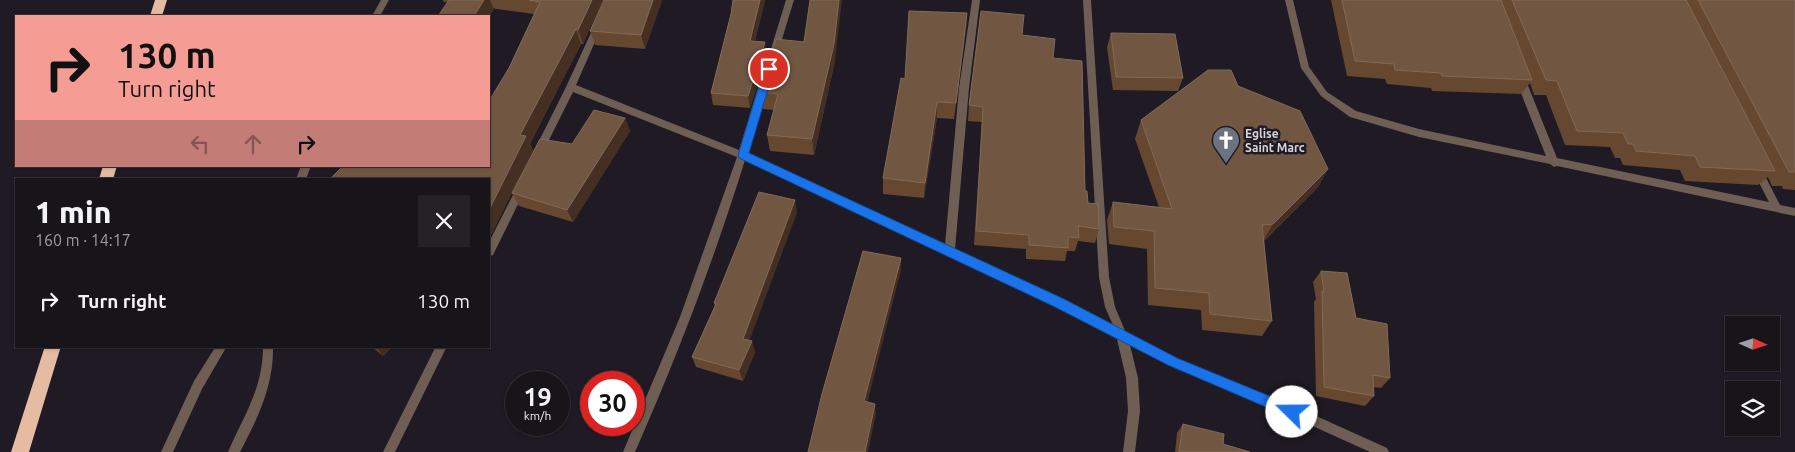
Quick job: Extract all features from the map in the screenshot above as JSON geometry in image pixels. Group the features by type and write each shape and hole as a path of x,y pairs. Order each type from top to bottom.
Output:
{"highway":[{"path":"156,15 161,0"},
{"path":"20,452 52,348"}],"street":[{"path":"377,15 385,0"},
{"path":"629,452 652,402 689,309 743,155 790,0"},
{"path":"950,251 964,88 976,0"},
{"path":"1087,0 1104,277 1110,307 1122,336 1133,386 1134,412 1129,452"},
{"path":"1289,0 1305,68 1324,94 1353,114 1419,134 1795,212"},
{"path":"537,157 602,17"},
{"path":"1516,67 1554,163"},
{"path":"571,87 743,155 1060,303 1181,366 1310,419 1383,452"},
{"path":"1754,164 1776,207"},
{"path":"490,250 528,174"},
{"path":"167,452 198,385 221,348"},
{"path":"234,452 260,396 269,360 268,348"},
{"path":"389,452 441,348"}],"building":[{"path":"449,0 484,0 475,15 439,15"},
{"path":"529,0 592,0 578,30 576,29 520,135 526,136 490,208 490,178 331,178 342,167 490,167 490,99 509,68 540,2"},
{"path":"604,0 653,0 641,35 590,31"},
{"path":"733,0 760,0 750,41 765,42 748,96 711,93"},
{"path":"810,0 839,0 834,44 812,139 767,135 778,94 760,92 776,39 804,42"},
{"path":"1342,0 1501,0 1532,80 1442,76 1441,73 1395,70 1394,64 1355,61"},
{"path":"1512,0 1686,0 1775,171 1700,167 1695,156 1636,151 1633,144 1628,144 1623,133 1577,131 1557,81 1546,80"},
{"path":"1698,0 1795,0 1795,172 1789,172"},
{"path":"909,11 967,13 956,103 937,102 925,183 883,178 901,78 905,79"},
{"path":"981,11 1024,15 1022,35 1055,39 1053,58 1082,61 1085,191 1087,191 1088,203 1098,204 1099,229 1078,226 1079,238 1068,237 1068,248 1029,245 1029,235 976,231 983,107 969,105"},
{"path":"1111,33 1175,34 1183,78 1116,77"},
{"path":"1208,70 1231,70 1238,86 1300,111 1328,169 1273,224 1262,225 1272,321 1210,314 1209,293 1155,288 1154,231 1114,227 1113,202 1172,209 1141,120"},
{"path":"594,110 625,118 567,210 512,193 540,139 572,144"},
{"path":"759,192 795,200 743,339 752,341 739,370 692,357 716,304 714,303"},
{"path":"863,251 901,258 864,401 875,404 865,452 808,452 822,394"},
{"path":"1321,271 1347,273 1356,318 1387,324 1390,378 1373,375 1374,396 1324,387 1322,291 1324,292"},
{"path":"1183,424 1224,434 1223,444 1250,452 1179,452"}],"place":[{"name":"Eglise Saint Marc","path":"1226,164"}],"route":[{"path":"769,69 743,155 1060,303 1172,362 1292,412"}]}
